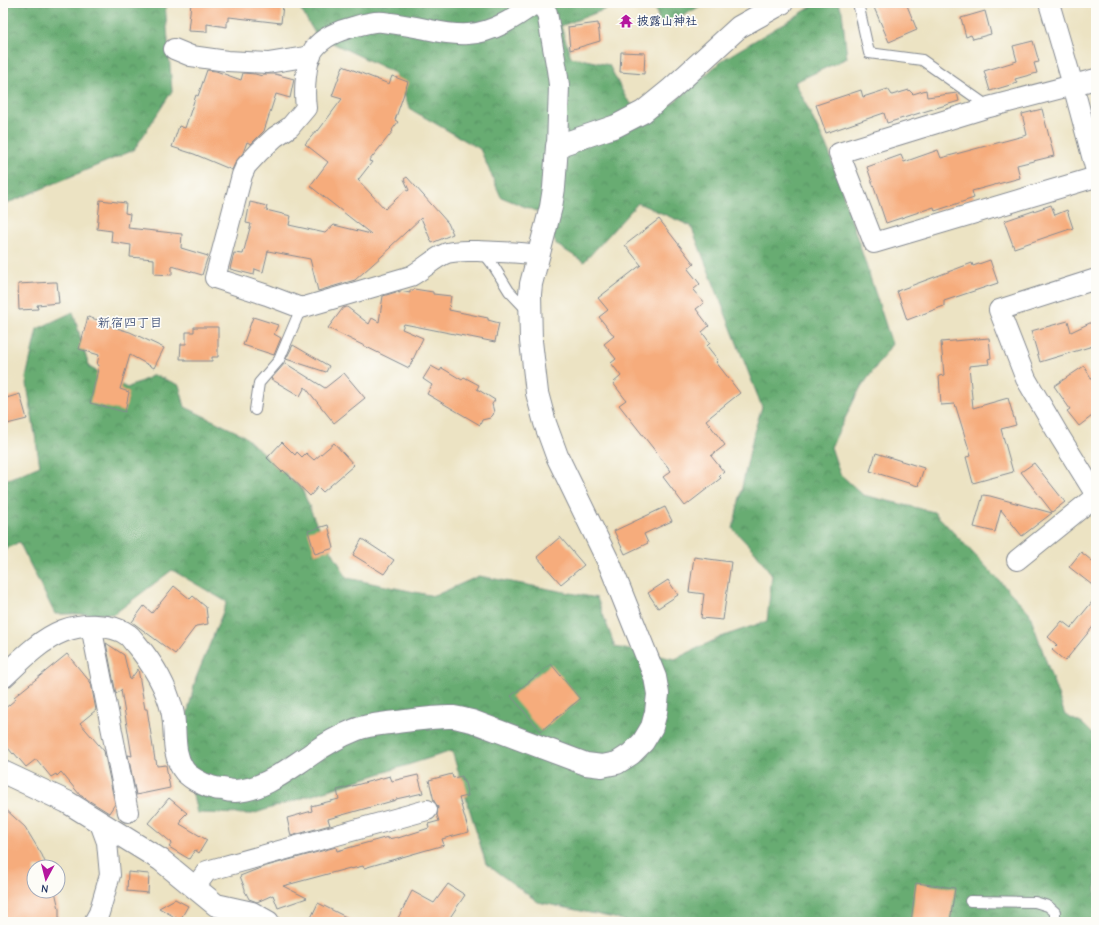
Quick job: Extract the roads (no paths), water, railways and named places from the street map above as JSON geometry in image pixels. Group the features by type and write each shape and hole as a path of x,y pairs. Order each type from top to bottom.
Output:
{"street":[{"path":"3,677 47,639 63,631 77,627 104,626 128,635 140,649 164,686 173,711 177,757 184,770 197,780 212,788 234,791 254,788 279,776 311,754 346,734 358,729 369,726 430,718 455,717 472,721 586,764 602,766 617,763 631,754 644,742 652,727 656,712 658,694 656,677 610,565 557,456 536,393 531,341 530,294 531,284 539,255 551,207 554,188 557,146 558,85 557,70 547,13 540,4 536,3 517,16 486,31 469,34 455,35 381,22 362,24 342,30 324,40 314,49 309,61 305,88 306,108 290,127 275,137 258,152 246,166 215,278 301,308 411,276 429,263 448,253 459,251 525,253 539,255"},
{"path":"557,146 616,126 643,112 670,90 739,27 782,3"},
{"path":"1049,3 1096,171"},
{"path":"174,49 191,56 227,61 268,63 311,56"},
{"path":"1096,80 989,107 839,152 874,243 1096,177"},
{"path":"1017,560 1096,495 1026,380 999,310 1096,278"},
{"path":"91,626 128,812"},
{"path":"3,772 67,802 161,860 216,905 252,913 268,922"},
{"path":"194,887 207,872 427,810"},
{"path":"94,922 99,913 110,875 107,842 100,823"}],"lane":[{"path":"858,3 869,53 922,60 989,107"},
{"path":"483,252 494,265 509,291 530,314"},
{"path":"255,410 259,383 279,360 301,308"},
{"path":"970,901 1035,902 1048,906 1055,912 1055,922"}],"place":[{"name":"披露山神社","path":"626,21"}],"district":[{"name":"新宿四丁目","path":"130,322"}]}
